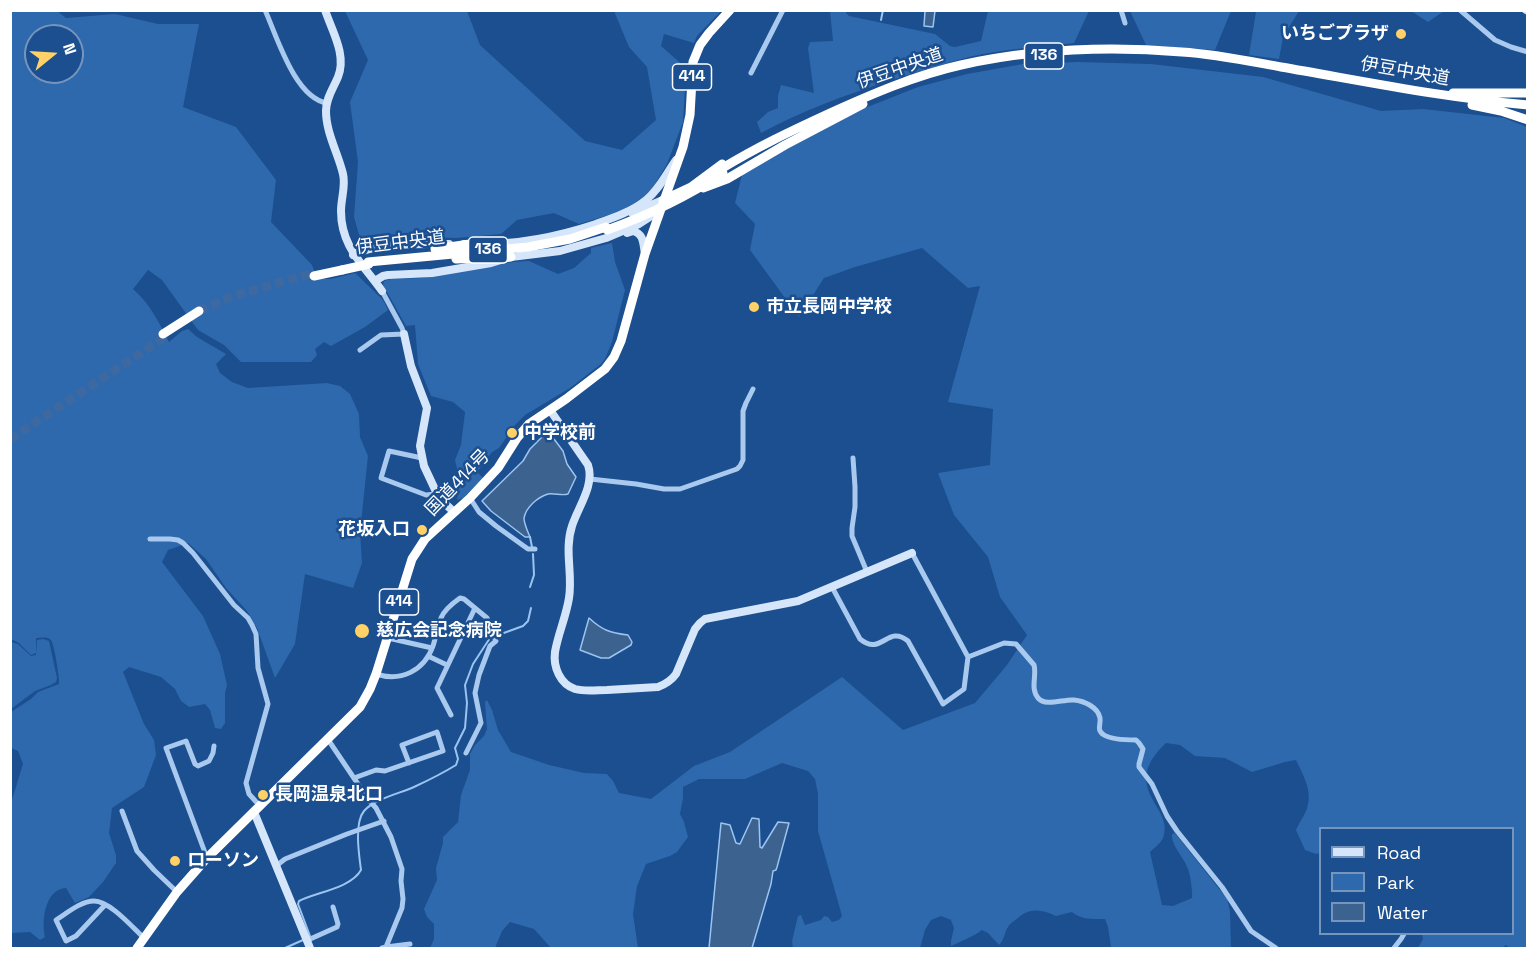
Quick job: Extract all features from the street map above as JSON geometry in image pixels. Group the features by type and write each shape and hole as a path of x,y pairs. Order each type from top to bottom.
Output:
{"highway":[{"name":"国道414号","path":"137,948 177,892 207,858 360,707 376,674 412,559 426,539 498,468 529,424 605,369 614,357 621,341 645,254 681,155 690,115 693,62 700,45 730,10"},
{"name":"伊豆中央道","path":"370,262 520,251 568,243 647,214 706,184 722,171 765,147 869,98 923,79 986,64 1066,54 1106,53 1192,57 1432,96 1527,106"},
{"path":"1432,96 1471,92 1527,93"},
{"path":"1432,96 1501,111 1527,120"},
{"path":"663,200 697,183 730,158 763,138 857,98 869,98"},
{"path":"659,212 696,191 726,179 869,98"},
{"path":"674,174 678,186 683,191"},
{"name":"伊豆中央道","path":"313,274 370,262 528,247 606,229"},
{"path":"370,262 388,256 470,244"},
{"path":"417,259 510,257"},
{"path":"164,336 200,313"}],"street":[{"path":"265,10 287,63 296,78 312,98 327,103"},
{"path":"324,10 341,58 339,75 327,103 328,126 344,177 341,219 345,236 353,255 382,291 402,328 411,366 427,408 420,446 424,466 436,494 454,512"},
{"path":"751,73 783,10"},
{"path":"1121,10 1125,23"},
{"path":"1460,10 1495,40 1510,48 1527,52"},
{"path":"375,281 383,276 432,273 491,263 510,257 560,250 606,229 625,213 646,200 654,193 681,155"},
{"path":"606,229 619,218 663,200"},
{"path":"353,255 365,250 399,244 525,241 639,224 659,212"},
{"path":"606,229 638,232 643,239 645,254"},
{"path":"360,350 381,335 404,334"},
{"path":"590,479 680,489 737,470 743,460 743,411 753,389"},
{"path":"550,410 590,470 590,479 571,527 568,543 570,591 555,652 555,663 565,683 583,690 658,687 666,684 676,674 695,629 705,619 798,601 912,553 968,657 964,689 943,704 908,641 901,635 896,635 879,644 864,642 832,587"},
{"path":"422,458 388,451 381,478 426,495 436,494"},
{"path":"853,458 855,507 852,536 867,572"},
{"path":"470,498 478,512 528,549 535,549"},
{"path":"150,539 170,539 183,543 252,625 256,634 258,668 268,704 246,783 249,794 257,809 276,866 309,946 337,927 333,907"},
{"path":"376,674 386,677 416,670 432,648 441,618 460,598 487,618 496,641 490,646 479,675 475,693 481,723 466,753"},
{"path":"451,715 437,688 475,608"},
{"path":"388,638 432,648"},
{"path":"968,657 1004,643 1016,644 1036,670 1034,688 1039,699 1046,702 1072,699 1087,703 1098,712 1099,729 1103,734 1110,738 1136,740 1143,749 1139,768 1152,784 1172,823 1222,886 1251,931 1275,948"},
{"path":"428,656 447,665"},
{"path":"354,778 376,770 385,771 409,763 443,751 437,732 402,745 409,763"},
{"path":"327,738 368,799 376,807 384,821 402,869 401,881 404,898 399,917 384,948"},
{"path":"207,858 166,748 186,741 195,764 198,766 209,761 214,746"},
{"path":"122,811 137,851 177,892"},
{"path":"276,866 285,859 384,821"},
{"path":"105,905 76,936 66,941 56,920 93,901 105,905 144,938"},
{"path":"1394,948 1403,935"},
{"path":"384,948 410,944"}],"green space":[{"path":"1411,10 1444,11 1428,22"},
{"path":"11,11 57,11 66,18 115,14 158,24 199,24 183,107 236,127 276,180 271,222 312,265 317,279 331,279 355,273 383,300 388,310 365,327 331,346 324,342 315,349 317,355 311,362 241,362 224,345 198,330 162,280 148,270 133,289 158,320 169,342 188,329 226,354 216,364 220,373 232,382 248,388 327,383 340,386 350,394 359,414 360,437 368,456 360,532 362,563 353,588 305,574 295,644 275,678 257,628 247,611 226,588 206,559 188,543 168,550 162,562 203,616 220,654 227,685 225,723 221,729 215,728 210,710 205,704 189,707 181,701 175,689 161,677 129,667 123,672 144,724 154,740 156,755 144,787 112,808 109,833 116,855 116,863 89,897 75,903 66,888 53,894 44,915 45,937 40,940 30,932 11,933 11,803 23,764 18,751 11,748 11,712 38,692 59,684 59,675 51,640 36,638 36,653 31,655 19,643 11,639"},
{"path":"345,11 467,11 480,45 585,141 622,150 656,120 647,67 629,47 614,11 721,11 697,36 694,43 664,34 661,46 686,68 683,122 667,164 652,189 628,207 579,224 554,213 517,220 501,234 456,238 406,236 361,242 354,217 358,162 350,102 368,60"},
{"path":"830,11 846,11 849,16 935,34 950,46 955,47 981,41 988,11 1089,11 1074,43 1021,48 969,57 840,98 761,133 757,122 768,112 778,108 781,85 814,93 808,48 810,42 833,41"},
{"path":"1130,11 1231,11 1215,50 1146,45"},
{"path":"1255,11 1299,11 1283,37 1279,59 1249,55"},
{"path":"1078,62 1151,64 1263,77 1381,111 1423,109 1504,118 1527,127 1527,948 1510,948 1506,945 1502,948 1418,948 1423,939 1422,935 1514,935 1514,827 1319,827 1319,853 1316,854 1305,850 1296,830 1306,811 1309,795 1296,760 1252,772 1225,758 1195,756 1180,745 1166,743 1152,759 1147,773 1147,785 1165,827 1162,840 1150,852 1162,905 1173,906 1192,898 1189,871 1172,838 1172,834 1175,833 1227,899 1230,911 1231,948 1108,948 1111,947 1105,919 1083,918 1072,912 1056,916 1037,910 1024,914 1012,923 999,945 982,930 951,946 954,928 951,920 941,916 931,920 925,930 920,948 793,948 792,941 798,916 801,915 805,925 821,920 824,916 832,922 839,920 842,916 818,831 818,794 815,779 808,771 782,763 745,779 699,779 683,787 680,814 688,837 677,852 646,864 637,886 633,914 638,948 551,948 534,929 510,922 502,931 495,948 430,948 434,939 434,924 427,917 424,909 437,880 436,868 443,837 458,822 461,795 470,770 470,754 487,729 485,702 487,700 498,730 511,752 549,765 584,773 607,774 619,793 651,799 694,766 730,752 842,677 903,730 975,703 1007,665 1027,635 1000,597 988,557 954,515 938,473 990,465 993,409 948,402 980,286 968,288 922,248 824,278 799,317 750,250 755,224 735,203 744,167 865,108 918,87 967,74 1023,64"},
{"path":"612,243 615,262 625,290 612,342 605,359 570,388 525,415 477,472 483,478 463,498 457,500 460,482 455,460 461,445 465,412 453,402 431,396 418,364 415,325 406,326 383,285 384,281 421,278 529,261 558,274 574,268 591,253 591,248"},
{"path":"37,640 49,641 56,682 35,691 11,709 11,642 18,644 31,656 36,655"}],"water":[{"path":"925,11 935,11 933,27 924,26"},
{"path":"544,435 551,435 563,451 567,464 576,477 568,494 548,494 540,497 530,506 524,518 530,537 525,537 491,511 482,501 523,461 530,449"},
{"path":"589,618 607,630 628,635 632,642 631,645 609,658 601,658 580,650"},
{"path":"752,818 759,819 760,847 762,848 778,822 789,823 752,948 709,948 721,823 730,825 736,843 740,844"}],"waterway":[{"path":"881,20 883,10"},
{"path":"530,537 532,547"},
{"path":"530,587 534,575 533,554"},
{"path":"308,937 310,936 298,904 299,901 342,885 350,881 361,870 359,823 368,807 456,765 458,759 455,748 465,728 467,703 465,685 473,664 490,638 523,626 528,621 531,608"},
{"path":"285,948 303,940"}],"tunnel":[{"path":"199,311 231,297 313,273"},
{"path":"10,439 165,337"}],"place":[{"name":"いちごプラザ","path":"1401,34"},
{"name":"市立長岡中学校","path":"754,307"},
{"name":"中学校前","path":"512,433"},
{"name":"花坂入口","path":"422,530"},
{"name":"慈広会記念病院","path":"362,631"},
{"name":"長岡温泉北口","path":"263,795"},
{"name":"ローソン","path":"175,861"}]}
